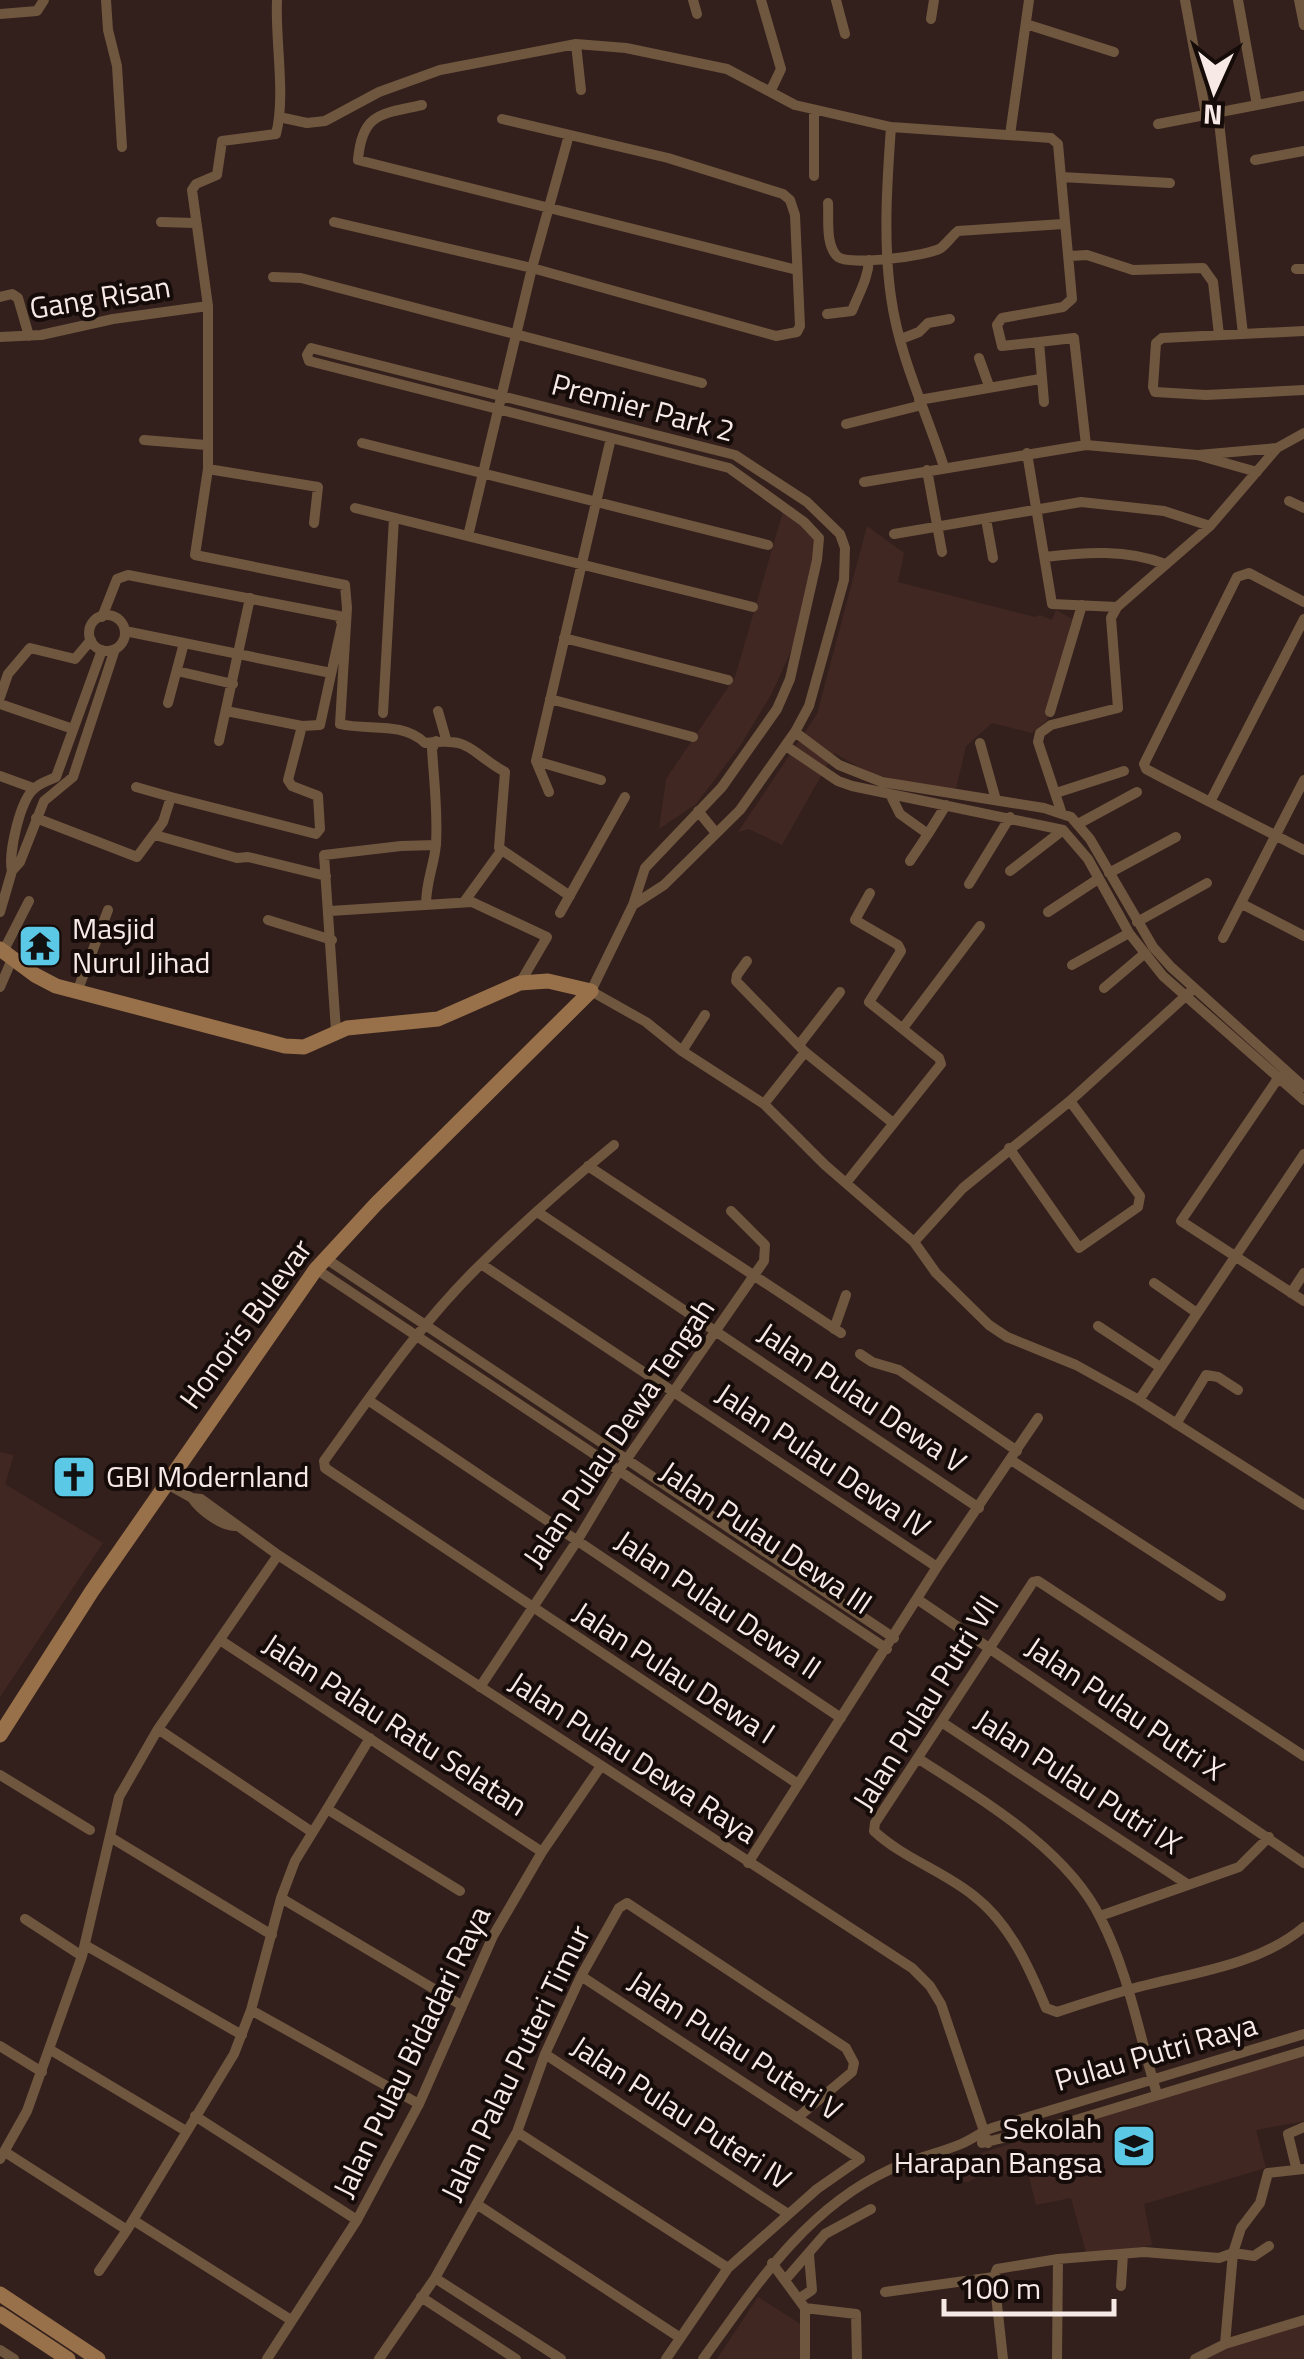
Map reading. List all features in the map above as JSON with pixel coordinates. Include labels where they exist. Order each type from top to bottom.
[{"type":"street","points":[[0,14],[38,11],[44,0]]},
{"type":"street","points":[[106,0],[117,66],[122,147]]},
{"type":"street","points":[[278,0],[275,32],[280,117],[274,136],[222,141],[218,175],[193,187],[194,223],[208,306],[208,469],[194,553],[197,558],[342,584],[348,608],[340,724],[415,734],[425,743],[463,742],[506,774],[498,845],[501,851],[570,896]]},
{"type":"street","points":[[692,0],[697,14]]},
{"type":"street","points":[[761,0],[781,69],[771,90]]},
{"type":"street","points":[[836,0],[846,34]]},
{"type":"street","points":[[931,19],[934,0]]},
{"type":"street","points":[[1010,135],[1029,0]]},
{"type":"street","points":[[1185,0],[1212,114],[1243,334]]},
{"type":"street","points":[[1238,0],[1257,105]]},
{"type":"street","points":[[1300,0],[1304,26]]},
{"type":"street","points":[[1026,24],[1114,52]]},
{"type":"street","points":[[280,117],[308,123],[325,121],[379,92],[440,70],[576,44],[626,48],[728,69],[794,104],[891,127],[1045,136],[1056,141],[1072,299],[1069,304],[998,322],[1002,346],[1074,338],[1086,444]]},
{"type":"street","points":[[576,44],[581,90]]},
{"type":"street","points":[[1158,124],[1304,96]]},
{"type":"street","points":[[422,105],[369,121],[358,160],[797,270]]},
{"type":"street","points":[[814,110],[814,176]]},
{"type":"street","points":[[334,222],[532,268],[783,336],[797,332],[800,326],[795,215],[790,200],[783,194],[668,158],[502,119]]},
{"type":"street","points":[[891,127],[887,190],[891,300],[920,402],[944,467]]},
{"type":"street","points":[[468,536],[547,208],[570,135]]},
{"type":"street","points":[[1255,160],[1304,151]]},
{"type":"street","points":[[1061,177],[1170,182]]},
{"type":"street","points":[[828,202],[830,244],[844,260],[929,253],[958,231],[1062,224]]},
{"type":"street","points":[[161,222],[194,223]]},
{"type":"street","points":[[1070,256],[1087,255],[1134,270],[1202,268],[1213,282],[1219,336]]},
{"type":"street","points":[[827,314],[852,311],[857,293],[868,278],[869,260]]},
{"type":"street","name":"Premier Park 2","points":[[273,277],[301,278],[702,383]]},
{"type":"street","points":[[0,297],[12,294],[18,298],[29,336]]},
{"type":"street","name":"Gang Risan","points":[[0,337],[29,336],[208,306]]},
{"type":"street","points":[[901,339],[920,332],[928,323],[950,319]]},
{"type":"street","points":[[1304,331],[1158,340],[1154,390],[1206,395],[1304,390]]},
{"type":"street","points":[[1039,342],[1044,402]]},
{"type":"street","name":"Premier Park 2","points":[[819,538],[804,522],[729,468],[611,438],[501,403],[311,348],[307,355],[309,362],[501,403],[735,455],[807,502],[840,534]]},
{"type":"street","points":[[979,358],[990,386]]},
{"type":"street","points":[[846,424],[920,402],[1040,378]]},
{"type":"street","points":[[1198,455],[1277,448],[1304,436]]},
{"type":"street","name":"Premier Park 2","points":[[536,761],[611,438]]},
{"type":"street","points":[[144,440],[206,444]]},
{"type":"street","points":[[362,442],[768,544]]},
{"type":"street","points":[[864,482],[1086,444],[1198,455],[1258,472]]},
{"type":"street","points":[[1062,814],[1038,742],[1040,733],[1051,725],[1118,708],[1111,618],[1117,607],[1210,526],[1277,448]]},
{"type":"street","points":[[1026,454],[1052,604],[1117,607]]},
{"type":"street","points":[[208,469],[318,487],[314,523]]},
{"type":"street","points":[[927,470],[942,552]]},
{"type":"street","points":[[1288,501],[1304,508]]},
{"type":"street","points":[[894,534],[1036,508],[1099,502],[1164,511],[1210,526]]},
{"type":"street","points":[[355,508],[753,607]]},
{"type":"street","points":[[383,713],[394,518]]},
{"type":"street","points":[[986,518],[993,558]]},
{"type":"street","points":[[591,991],[633,906],[645,868],[722,786],[785,694],[819,538],[840,534],[846,566],[840,596],[809,706],[795,732],[740,810],[664,885],[633,906]]},
{"type":"street","points":[[1044,557],[1089,552],[1150,558],[1166,564]]},
{"type":"street","points":[[1304,602],[1249,573],[1237,576],[1145,758],[1146,769],[1304,850]]},
{"type":"street","points":[[0,912],[12,872],[11,852],[24,804],[33,788],[56,776],[94,647],[91,626],[107,613],[115,583],[123,575],[338,616],[342,624],[323,721],[318,727],[226,711]]},
{"type":"street","points":[[220,741],[250,598]]},
{"type":"street","points":[[1050,712],[1082,605]]},
{"type":"street","points":[[107,613],[120,621],[125,634]]},
{"type":"street","points":[[1210,802],[1304,618]]},
{"type":"street","points":[[125,634],[331,673]]},
{"type":"street","points":[[11,852],[44,801],[73,777],[116,649],[125,634]]},
{"type":"street","points":[[564,638],[728,680]]},
{"type":"street","points":[[168,703],[184,643]]},
{"type":"street","points":[[73,728],[0,700],[8,674],[30,648],[72,659],[94,647],[116,649]]},
{"type":"street","points":[[177,671],[233,684]]},
{"type":"street","points":[[550,699],[693,737]]},
{"type":"street","points":[[426,905],[426,881],[436,845],[432,750],[441,740],[438,711]]},
{"type":"street","points":[[136,787],[316,834],[320,829],[318,796],[292,786],[288,780],[302,726]]},
{"type":"street","points":[[795,732],[838,765],[882,782],[1062,814],[1078,824],[1090,840],[1128,933],[1144,954],[1304,1087]]},
{"type":"street","points":[[980,742],[991,799],[986,812]]},
{"type":"street","points":[[786,746],[838,780],[1064,830],[1104,876]]},
{"type":"street","points":[[536,761],[602,780]]},
{"type":"street","points":[[536,761],[549,792]]},
{"type":"street","points":[[1056,793],[1124,771]]},
{"type":"street","points":[[0,776],[33,788]]},
{"type":"street","points":[[1223,938],[1304,780]]},
{"type":"street","points":[[1078,824],[1137,792]]},
{"type":"street","points":[[890,794],[900,814],[928,834]]},
{"type":"street","points":[[36,818],[137,856],[155,835],[172,797]]},
{"type":"street","points":[[560,913],[626,798]]},
{"type":"street","points":[[910,860],[946,805]]},
{"type":"street","points":[[698,811],[716,832]]},
{"type":"street","points":[[969,884],[1010,818]]},
{"type":"street","points":[[1010,871],[1064,830]]},
{"type":"street","points":[[155,835],[237,858],[248,857],[326,876]]},
{"type":"street","points":[[1048,912],[1176,837]]},
{"type":"street","points":[[336,1031],[330,911],[323,858],[326,853],[436,845]]},
{"type":"street","points":[[464,902],[501,851]]},
{"type":"street","points":[[1137,922],[1207,882]]},
{"type":"street","points":[[846,1183],[941,1064],[939,1058],[868,1000],[901,951],[898,945],[856,920],[870,892]]},
{"type":"street","points":[[1116,898],[1190,992],[1304,1100]]},
{"type":"street","points":[[0,987],[6,952],[30,901]]},
{"type":"street","points":[[330,911],[476,902],[547,937],[520,982]]},
{"type":"street","points":[[1242,904],[1304,936]]},
{"type":"street","points":[[76,992],[108,910]]},
{"type":"street","points":[[268,920],[332,940]]},
{"type":"street","points":[[903,1028],[980,926]]},
{"type":"street","points":[[1072,965],[1128,933]]},
{"type":"street","points":[[6,952],[35,975],[76,992],[285,1046],[324,1041],[336,1031],[438,1019],[520,982],[548,980],[591,991],[646,1022],[682,1051],[764,1104],[914,1242],[936,1273],[989,1326],[1076,1365],[1139,1400],[1304,1505]]},
{"type":"street","points":[[1104,988],[1144,954]]},
{"type":"street","points":[[746,961],[736,981],[802,1048],[893,1123]]},
{"type":"street","name":"Honoris Bulevar","points":[[1,1732],[92,1591],[320,1263],[591,991]]},
{"type":"street","points":[[764,1104],[840,992]]},
{"type":"street","points":[[914,1242],[962,1188],[1070,1101],[1190,992]]},
{"type":"street","points":[[682,1051],[705,1015]]},
{"type":"street","points":[[1279,1076],[1182,1223],[1304,1301]]},
{"type":"street","points":[[1009,1148],[1079,1248],[1138,1208],[1140,1196],[1070,1101]]},
{"type":"street","points":[[368,1400],[417,1336],[481,1264],[614,1145]]},
{"type":"street","points":[[1139,1400],[1304,1154]]},
{"type":"street","points":[[588,1166],[838,1331],[846,1295]]},
{"type":"street","name":"Jalan Pulau Dewa V","points":[[539,1212],[980,1508]]},
{"type":"street","points":[[731,1212],[765,1245],[764,1261],[755,1275]]},
{"type":"street","name":"Jalan Pulau Dewa III","points":[[320,1263],[427,1324],[894,1638]]},
{"type":"street","name":"Jalan Pulau Dewa III","points":[[320,1263],[417,1336],[887,1649]]},
{"type":"street","name":"Jalan Pulau Dewa IV","points":[[481,1264],[938,1567]]},
{"type":"street","points":[[1291,1293],[1304,1274]]},
{"type":"street","name":"Jalan Pulau Dewa Tengah","points":[[480,1687],[672,1391],[755,1275]]},
{"type":"street","points":[[1154,1283],[1197,1313]]},
{"type":"street","points":[[1098,1326],[1160,1366]]},
{"type":"street","points":[[860,1354],[899,1370],[1014,1455],[1221,1596]]},
{"type":"street","points":[[1176,1424],[1206,1375],[1218,1376],[1238,1390]]},
{"type":"street","name":"Jalan Pulau Dewa I","points":[[368,1400],[324,1461],[324,1468],[798,1784]]},
{"type":"street","name":"Jalan Pulau Dewa II","points":[[368,1400],[842,1718]]},
{"type":"street","points":[[748,1863],[916,1599],[1038,1418]]},
{"type":"street","name":"Jalan Pulau Dewa Raya","points":[[167,1484],[192,1498],[200,1498],[278,1555],[912,1968],[930,1986],[940,2004],[988,2144]]},
{"type":"street","points":[[278,1555],[158,1729],[119,1797],[83,1950],[28,2112],[2,2156],[130,2225],[291,2320]]},
{"type":"street","name":"Jalan Pulau Putri VII","points":[[1304,1756],[1038,1582],[1028,1585],[874,1831],[974,1896],[1026,1959],[1046,2008],[1056,2012],[1230,1965],[1276,1946],[1304,1927]]},
{"type":"street","name":"Jalan Pulau Putri X","points":[[916,1599],[1304,1863]]},
{"type":"street","name":"Jalan Palau Ratu Selatan","points":[[220,1640],[542,1852]]},
{"type":"street","name":"Jalan Pulau Putri IX","points":[[942,1723],[1187,1884]]},
{"type":"street","points":[[158,1729],[312,1832]]},
{"type":"street","points":[[99,2271],[242,2035],[296,1861],[370,1738]]},
{"type":"street","points":[[919,1760],[1000,1812],[1038,1844],[1074,1880],[1100,1916],[1129,1990],[1157,2094]]},
{"type":"street","name":"Jalan Pulau Bidadari Raya","points":[[267,2359],[356,2220],[419,2104],[494,1936],[542,1852],[601,1766]]},
{"type":"street","points":[[0,1775],[90,1830]]},
{"type":"street","points":[[327,1809],[460,1890]]},
{"type":"street","points":[[110,1836],[272,1935]]},
{"type":"street","name":"Jalan Pulau Putri IX","points":[[1100,1916],[1239,1867],[1268,1837]]},
{"type":"street","points":[[282,1898],[461,2006]]},
{"type":"street","name":"Jalan Palau Puteri Timur","points":[[379,2359],[435,2278],[518,2132],[546,2054],[581,1976],[619,1908],[627,1903],[846,2048],[854,2063],[852,2072],[797,2118]]},
{"type":"street","points":[[25,1918],[242,2035]]},
{"type":"street","name":"Jalan Pulau Puteri V","points":[[581,1976],[860,2159],[788,2214]]},
{"type":"street","points":[[251,2010],[419,2104]]},
{"type":"street","name":"Pulau Putri Raya","points":[[703,2359],[772,2263],[829,2208],[888,2170],[966,2142],[983,2131],[1304,2034]]},
{"type":"street","points":[[0,2046],[42,2072]]},
{"type":"street","points":[[49,2049],[186,2131]]},
{"type":"street","name":"Pulau Putri Raya","points":[[966,2142],[988,2144],[1304,2051]]},
{"type":"street","name":"Jalan Pulau Puteri IV","points":[[546,2054],[788,2214]]},
{"type":"street","points":[[195,2116],[356,2220]]},
{"type":"street","points":[[1225,2344],[1232,2253],[1241,2228],[1260,2204],[1268,2172],[1300,2168],[1288,2134],[1304,2127]]},
{"type":"street","points":[[518,2132],[728,2268]]},
{"type":"street","points":[[478,2205],[679,2336]]},
{"type":"street","points":[[786,2279],[825,2234],[871,2209]]},
{"type":"street","points":[[666,2359],[728,2268],[788,2214]]},
{"type":"street","points":[[1002,2359],[994,2277],[997,2269],[1058,2259],[1158,2252],[1219,2258],[1232,2253],[1254,2256],[1269,2246]]},
{"type":"street","points":[[1122,2254],[1122,2286]]},
{"type":"street","points":[[802,2303],[812,2290],[809,2255]]},
{"type":"street","points":[[1057,2359],[1058,2259]]},
{"type":"street","points":[[772,2263],[802,2303],[804,2359]]},
{"type":"street","points":[[886,2292],[994,2277]]},
{"type":"street","points":[[435,2278],[561,2359]]},
{"type":"street","points":[[0,2294],[98,2359]]},
{"type":"street","points":[[421,2297],[516,2359]]},
{"type":"street","points":[[802,2303],[856,2314],[857,2359]]},
{"type":"street","points":[[0,2314],[59,2356]]},
{"type":"street","points":[[1195,2359],[1225,2344],[1304,2320]]},
{"type":"street","points":[[0,2350],[14,2359]]},
{"type":"shaded area","points":[[784,508],[809,523],[820,548],[798,636],[771,695],[740,746],[696,804],[659,829],[666,779],[735,677]]},
{"type":"shaded area","points":[[867,526],[904,553],[898,582],[1035,617],[1052,620],[1056,610],[1072,619],[1047,720],[1032,733],[992,723],[966,746],[956,789],[869,773],[834,753],[782,845],[749,829],[738,832],[817,714]]},
{"type":"shaded area","points":[[0,1452],[14,1455],[5,1484],[103,1543],[0,1697]]},
{"type":"shaded area","name":"Sekolah Harapan Bangsa","points":[[1304,2053],[1304,2121],[1256,2130],[1266,2168],[1144,2204],[1152,2245],[1087,2256],[1071,2198],[1036,2205],[1028,2173],[981,2175],[969,2182],[958,2182],[948,2175],[955,2161]]},
{"type":"shaded area","points":[[758,2297],[802,2325],[802,2359],[717,2359]]},
{"type":"shaded area","points":[[1304,2324],[1304,2359],[1205,2359],[1254,2335]]},
{"type":"place","name":"Masjid Nurul Jihad","points":[[40,946]]},
{"type":"place","name":"GBI Modernland","points":[[74,1477]]},
{"type":"place","name":"Sekolah Harapan Bangsa","points":[[1134,2146]]}]
